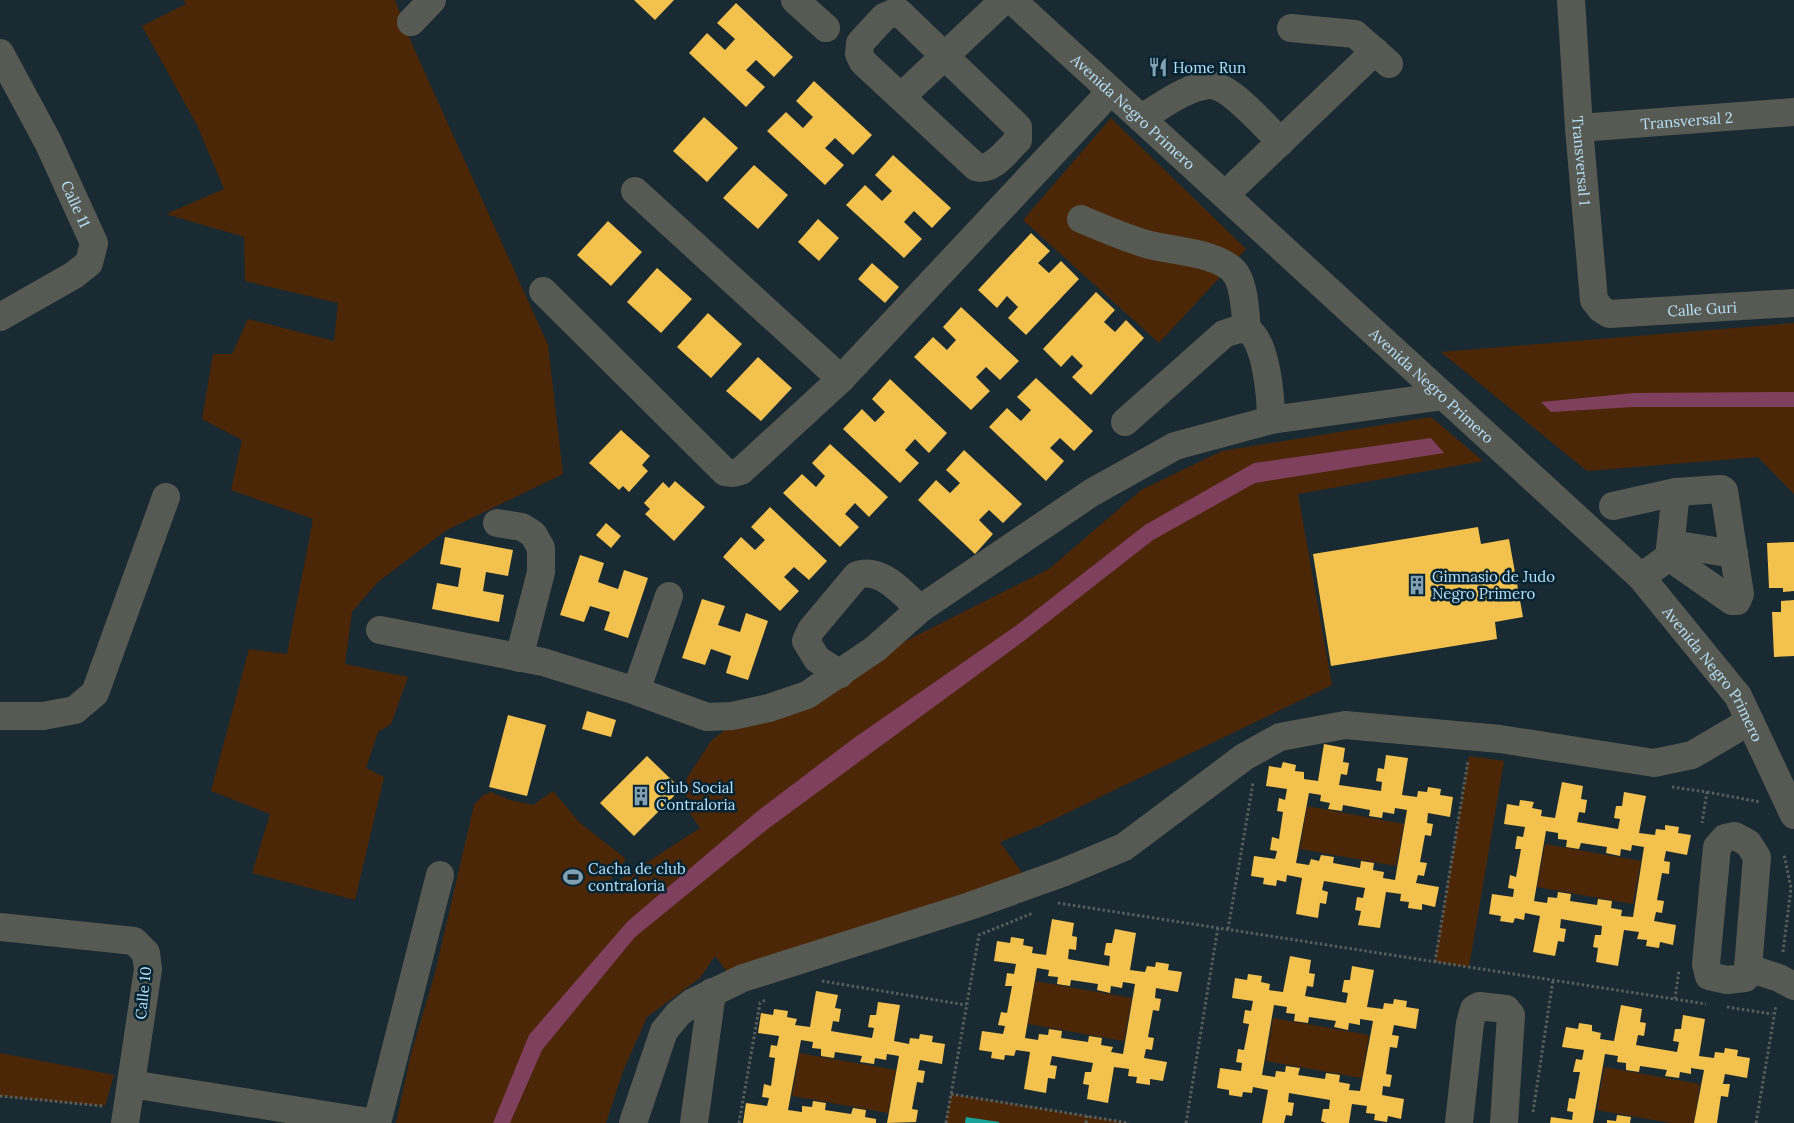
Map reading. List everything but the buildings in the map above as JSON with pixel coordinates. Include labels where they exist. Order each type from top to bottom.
[{"type":"street","points":[[411,22],[432,0]]},
{"type":"street","points":[[795,0],[826,28]]},
{"type":"street","points":[[901,97],[1004,0]]},
{"type":"street","name":"Avenida Negro Primero","points":[[1012,0],[1641,577],[1738,696],[1794,815]]},
{"type":"street","name":"Transversal 1","points":[[1571,0],[1579,128],[1594,300],[1601,309],[1609,314]]},
{"type":"street","points":[[900,13],[944,57],[1018,127],[1018,140],[990,167],[983,169],[976,167],[863,62],[859,54],[860,43],[884,17],[900,13]]},
{"type":"street","points":[[1225,195],[1281,142],[1382,57],[1355,34],[1290,28]]},
{"type":"street","name":"Calle 11","points":[[0,53],[48,142],[94,243],[89,263],[74,274],[0,317]]},
{"type":"street","points":[[1141,118],[1187,92],[1206,85],[1214,85],[1230,93],[1281,142]]},
{"type":"street","points":[[543,291],[725,472],[741,471],[841,379],[1111,91]]},
{"type":"street","name":"Transversal 2","points":[[1579,128],[1794,112]]},
{"type":"street","points":[[635,191],[841,379]]},
{"type":"street","points":[[1081,219],[1145,244],[1204,256],[1226,265],[1235,272],[1240,282],[1247,330]]},
{"type":"street","name":"Calle Guri","points":[[1609,314],[1794,303]]},
{"type":"street","points":[[1125,422],[1224,334],[1238,330],[1247,330],[1254,336],[1259,346],[1271,390],[1271,420]]},
{"type":"street","points":[[380,630],[543,662],[636,691],[707,717],[732,716],[769,708],[807,695],[840,674],[876,649],[920,608],[1091,494],[1175,446],[1271,420],[1444,396]]},
{"type":"street","points":[[1613,506],[1676,492],[1721,489],[1724,491],[1740,594],[1737,601],[1732,601],[1670,551]]},
{"type":"street","points":[[1641,577],[1670,551],[1676,492]]},
{"type":"street","points":[[0,716],[43,716],[75,710],[95,693],[166,497]]},
{"type":"street","points":[[497,523],[522,527],[533,534],[541,548],[541,572],[519,658]]},
{"type":"street","points":[[1670,551],[1734,554]]},
{"type":"street","points":[[840,674],[817,659],[806,641],[811,630],[856,575],[865,572],[886,579],[920,608]]},
{"type":"street","points":[[636,691],[669,596]]},
{"type":"street","points":[[633,1123],[664,1031],[678,1014],[693,1002],[743,978],[970,906],[1124,847],[1244,757],[1280,737],[1345,725],[1500,739],[1654,763],[1692,755],[1750,721]]},
{"type":"street","points":[[131,1084],[288,1116],[376,1123],[440,875]]},
{"type":"street","name":"Calle 10","points":[[0,926],[134,941],[146,953],[148,969],[125,1123]]},
{"type":"street","points":[[1748,968],[1779,978],[1794,986]]},
{"type":"street","points":[[694,1123],[712,992]]},
{"type":"street","points":[[1459,1123],[1470,1023],[1474,1009],[1479,1006],[1506,1009],[1511,1015],[1504,1123]]},
{"type":"path","points":[[1435,962],[1469,756]]},
{"type":"path","points":[[1228,929],[1255,773]]},
{"type":"path","points":[[1669,787],[1766,802]]},
{"type":"path","points":[[1701,832],[1707,792]]},
{"type":"path","points":[[1050,906],[1059,903],[1714,1005]]},
{"type":"path","points":[[946,1123],[979,935],[1041,910]]},
{"type":"path","points":[[1186,1123],[1218,927]]},
{"type":"path","points":[[1675,999],[1681,960]]},
{"type":"path","points":[[815,980],[967,1005]]},
{"type":"path","points":[[1532,1114],[1553,980]]},
{"type":"path","points":[[739,1123],[760,1003],[775,995]]},
{"type":"path","points":[[1723,1007],[1772,1014]]},
{"type":"path","points":[[951,1094],[1129,1123]]},
{"type":"path","points":[[1086,1123],[1087,1116]]},
{"type":"shaded area","points":[[184,0],[395,0],[411,42],[548,345],[563,474],[445,531],[378,582],[352,612],[345,664],[408,677],[391,724],[378,732],[366,768],[384,777],[355,900],[252,873],[270,814],[211,791],[249,649],[287,654],[313,519],[231,490],[242,440],[202,419],[213,354],[232,354],[248,319],[334,341],[338,303],[245,281],[244,237],[166,214],[224,189],[197,125],[142,26],[186,4]]},
{"type":"shaded area","points":[[1111,118],[1246,249],[1159,343],[1023,220]]},
{"type":"shaded area","points":[[1794,323],[1794,494],[1758,457],[1587,471],[1441,352]]},
{"type":"shaded area","points":[[1794,392],[1794,407],[1633,407],[1551,412],[1541,402],[1634,393]]},
{"type":"shaded area","points":[[1431,417],[1483,461],[1298,494],[1332,685],[1042,825],[1000,842],[1023,874],[728,973],[715,956],[700,978],[647,1017],[623,1071],[606,1123],[396,1123],[411,1054],[435,973],[474,805],[482,796],[491,792],[510,800],[533,805],[553,791],[579,822],[626,859],[600,893],[700,828],[685,806],[687,778],[711,741],[748,712],[882,653],[1049,569],[1141,490],[1222,451]]},
{"type":"shaded area","points":[[1431,438],[1444,453],[1255,483],[1153,540],[1025,640],[769,828],[635,937],[542,1050],[510,1123],[493,1123],[529,1035],[628,921],[759,810],[854,738],[1017,625],[1145,525],[1254,463]]},
{"type":"shaded area","points":[[1469,756],[1504,761],[1469,967],[1435,962]]},
{"type":"shaded area","points":[[1307,806],[1404,824],[1396,866],[1300,849]]},
{"type":"shaded area","points":[[1545,844],[1641,861],[1633,904],[1537,887]]},
{"type":"shaded area","points":[[1035,981],[1132,998],[1124,1041],[1028,1024]]},
{"type":"shaded area","points":[[1273,1018],[1369,1035],[1362,1078],[1266,1061]]},
{"type":"shaded area","points":[[0,1053],[114,1075],[105,1106],[0,1096]]},
{"type":"shaded area","points":[[799,1053],[896,1070],[888,1113],[792,1096]]},
{"type":"shaded area","points":[[1604,1067],[1700,1084],[1694,1123],[1671,1123],[1597,1110]]},
{"type":"shaded area","points":[[951,1094],[1129,1123],[946,1123]]},
{"type":"place","name":"Home Run","points":[[1158,67]]},
{"type":"place","name":"Gimnasio de Judo Negro Primero","points":[[1417,585]]},
{"type":"place","name":"Club Social Contraloria","points":[[641,796]]},
{"type":"place","name":"Cacha de club contraloria","points":[[573,877]]}]
